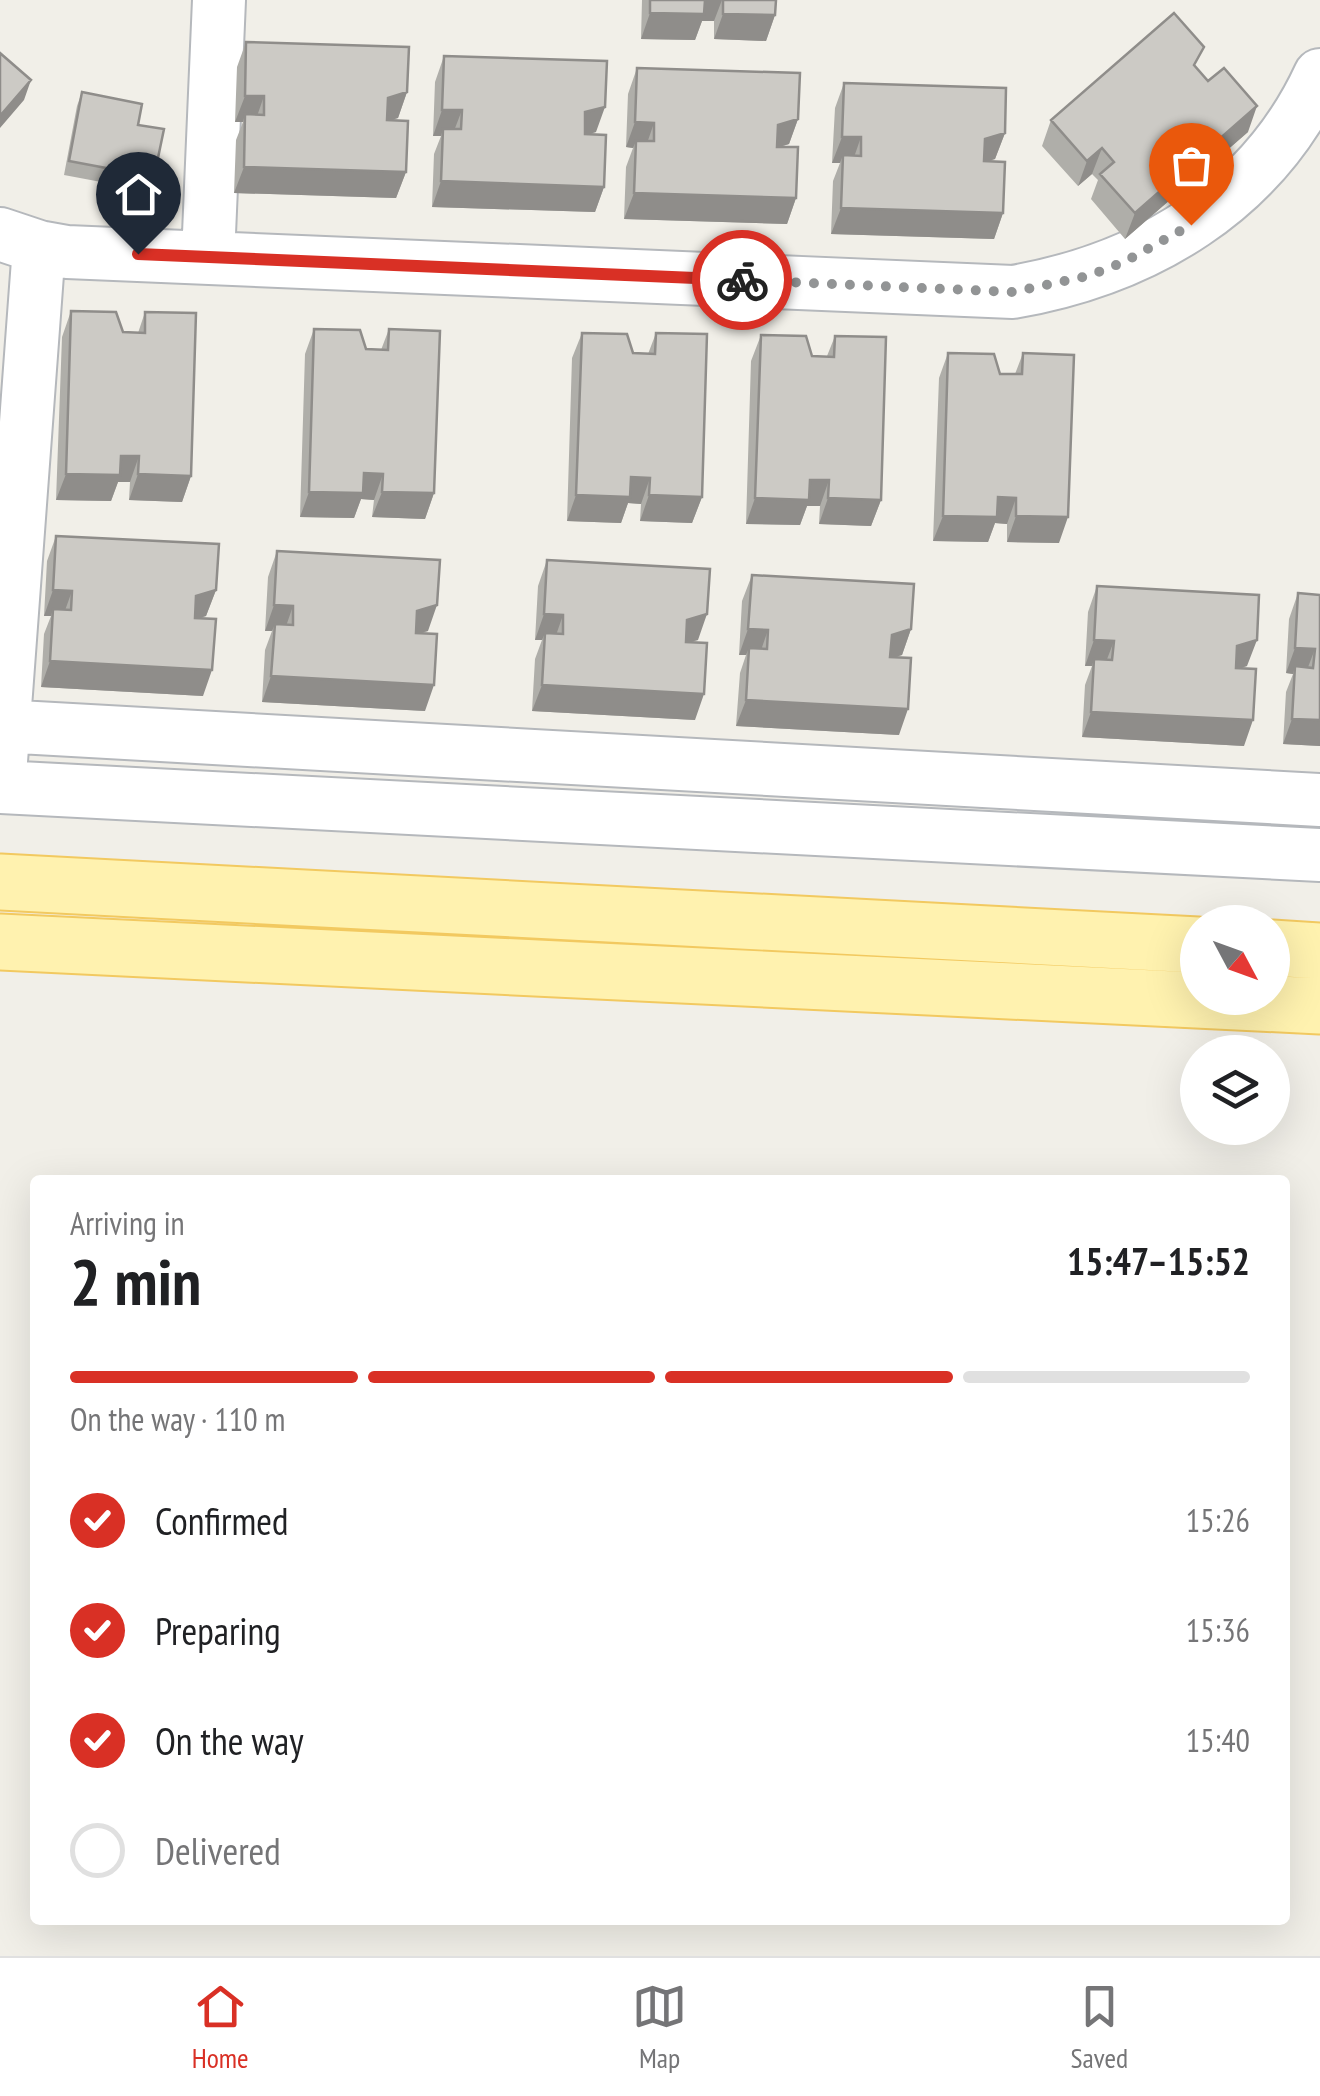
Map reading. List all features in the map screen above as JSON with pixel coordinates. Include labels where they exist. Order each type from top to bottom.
[{"type":"main road","points":[[0,882],[1180,943]]},
{"type":"main road","points":[[0,942],[1320,1006]]},
{"type":"main road","points":[[1290,949],[1320,951]]},
{"type":"street","points":[[208,257],[219,0]]},
{"type":"street","points":[[0,778],[20,240],[68,252],[1013,292],[1088,276],[1124,262],[1191,225],[1262,163],[1291,126],[1320,75]]},
{"type":"street","points":[[2,726],[1320,800]]},
{"type":"street","points":[[0,787],[1320,855]]},
{"type":"building","points":[[650,0],[705,0],[704,14],[650,13]]},
{"type":"building","points":[[723,0],[776,0],[775,15],[723,14]]},
{"type":"building","points":[[1174,13],[1204,47],[1194,65],[1208,81],[1224,68],[1257,106],[1135,213],[1100,174],[1114,162],[1102,148],[1087,161],[1051,120]]},
{"type":"building","points":[[246,42],[409,47],[407,92],[388,98],[387,120],[408,121],[406,172],[244,167],[245,114],[264,115],[264,96],[245,96]]},
{"type":"building","points":[[0,53],[31,80],[0,116]]},
{"type":"building","points":[[444,56],[607,61],[605,107],[585,112],[585,134],[606,135],[604,187],[441,181],[443,129],[461,129],[462,110],[442,110]]},
{"type":"building","points":[[637,68],[800,73],[798,119],[778,125],[777,147],[798,147],[796,198],[634,193],[636,141],[654,141],[654,123],[635,122]]},
{"type":"building","points":[[844,83],[1006,88],[1005,133],[985,139],[984,161],[1005,162],[1003,213],[841,208],[843,155],[861,156],[861,137],[842,137]]},
{"type":"building","points":[[82,92],[142,104],[138,125],[164,129],[154,177],[69,161]]},
{"type":"building","points":[[71,311],[116,312],[123,332],[145,333],[145,312],[196,313],[191,476],[138,474],[139,456],[121,456],[120,475],[66,474]]},
{"type":"building","points":[[314,329],[360,330],[366,349],[388,350],[389,329],[440,331],[434,493],[382,492],[383,474],[364,473],[363,493],[309,492]]},
{"type":"building","points":[[582,333],[627,334],[633,353],[655,354],[656,333],[707,334],[702,497],[649,495],[650,478],[631,477],[630,497],[576,495]]},
{"type":"building","points":[[761,335],[806,336],[812,356],[834,357],[835,336],[886,337],[881,500],[828,498],[829,480],[810,480],[809,500],[755,498]]},
{"type":"building","points":[[948,353],[994,354],[1000,374],[1022,374],[1023,353],[1074,355],[1068,517],[1016,516],[1016,498],[998,497],[997,517],[943,516]]},
{"type":"building","points":[[56,536],[219,544],[216,590],[196,596],[195,618],[216,619],[212,670],[50,661],[53,609],[71,610],[72,591],[53,590]]},
{"type":"building","points":[[277,551],[440,560],[437,605],[417,611],[416,633],[437,634],[434,685],[271,676],[275,624],[293,625],[293,606],[274,605]]},
{"type":"building","points":[[547,560],[710,569],[707,614],[687,620],[686,642],[707,643],[704,694],[542,685],[545,633],[563,634],[563,615],[544,614]]},
{"type":"building","points":[[752,575],[914,584],[911,629],[892,635],[890,657],[911,658],[908,709],[746,700],[749,648],[767,649],[768,630],[748,629]]},
{"type":"building","points":[[1097,586],[1259,595],[1257,640],[1237,646],[1236,668],[1256,669],[1253,720],[1091,712],[1094,659],[1112,660],[1114,641],[1094,640]]},
{"type":"building","points":[[1298,593],[1320,595],[1320,720],[1292,719],[1295,666],[1313,668],[1315,649],[1295,648]]},
{"type":"way so far","points":[[742,280],[1013,292],[1088,276],[1124,262],[1191,225]]},
{"type":"route","points":[[138,254],[742,280]]}]
